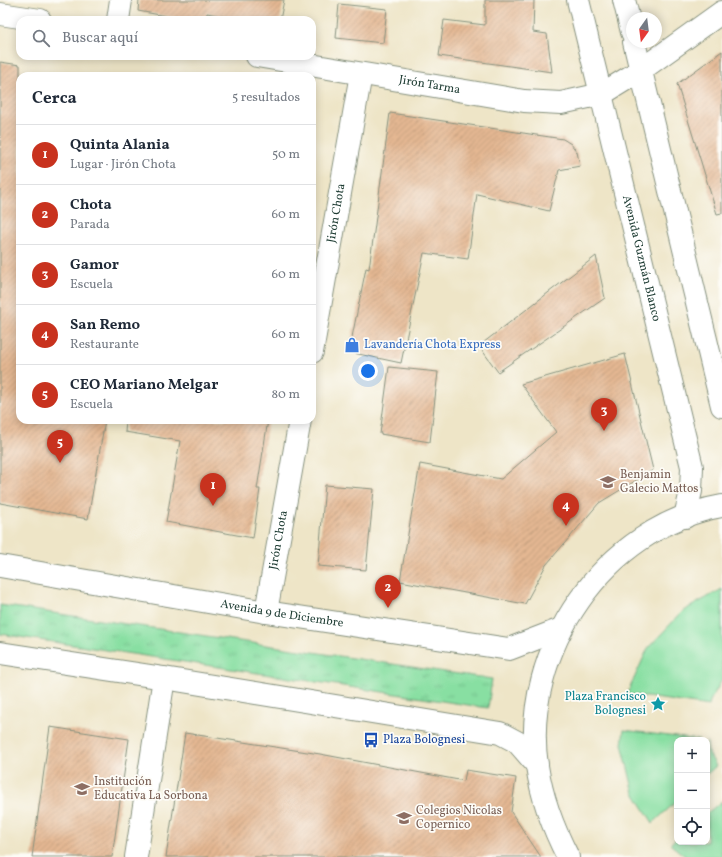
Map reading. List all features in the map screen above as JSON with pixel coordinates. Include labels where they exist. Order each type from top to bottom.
[{"type":"main road","points":[[119,16],[121,0]]},
{"type":"main road","name":"Avenida Guzmán Blanco","points":[[578,0],[692,467],[691,491],[685,517]]},
{"type":"main road","points":[[624,0],[627,12]]},
{"type":"main road","name":"Jirón Tarma","points":[[280,60],[524,101],[561,103],[602,94],[641,70],[722,12]]},
{"type":"main road","points":[[0,14],[16,16]]},
{"type":"main road","points":[[636,48],[722,406]]},
{"type":"main road","name":"Jirón Chota","points":[[316,329],[361,74]]},
{"type":"main road","name":"Jirón Chota","points":[[266,612],[299,424]]},
{"type":"main road","points":[[568,857],[554,830],[543,798],[536,765],[535,730],[538,695],[547,661],[561,628],[579,600],[601,574],[626,551],[654,532],[685,517],[722,506]]},
{"type":"main road","name":"Avenida 9 de Diciembre","points":[[0,566],[266,612],[510,649],[561,628]]},
{"type":"main road","points":[[0,654],[164,678],[500,733],[518,742],[536,765]]},
{"type":"main road","points":[[136,857],[164,678]]},
{"type":"green space","points":[[722,589],[722,680],[710,701],[709,706],[627,694],[648,648],[683,611]]},
{"type":"green space","points":[[0,605],[492,679],[488,708],[0,634]]},
{"type":"green space","points":[[624,730],[676,737],[674,737],[674,804],[653,823],[634,793],[622,744]]},
{"type":"green space","points":[[710,756],[716,766],[710,771]]},
{"type":"green space","points":[[722,801],[722,857],[686,857],[670,844],[674,841],[674,845],[710,845],[710,811]]},
{"type":"building","points":[[139,0],[284,0],[281,16],[222,16],[207,13],[207,16],[166,16],[138,11]]},
{"type":"building","points":[[485,0],[534,0],[533,32],[547,34],[552,72],[439,56],[444,20],[485,25]]},
{"type":"building","points":[[339,4],[387,9],[383,43],[336,38]]},
{"type":"building","points":[[722,51],[722,213],[717,214],[677,84]]},
{"type":"building","points":[[0,62],[20,65],[20,72],[16,72],[16,424],[104,424],[88,519],[0,503]]},
{"type":"building","points":[[390,113],[563,139],[571,144],[577,152],[580,166],[559,170],[549,211],[477,194],[468,259],[424,253],[401,363],[349,352],[366,268],[369,269]]},
{"type":"building","points":[[596,256],[605,298],[498,372],[479,346]]},
{"type":"building","points":[[625,354],[653,470],[599,503],[546,565],[525,604],[400,581],[420,464],[501,479],[556,432],[521,384]]},
{"type":"building","points":[[389,367],[438,372],[430,442],[380,434]]},
{"type":"building","points":[[126,424],[267,424],[257,489],[260,489],[253,538],[166,522],[180,441],[125,432]]},
{"type":"building","points":[[325,485],[374,489],[366,570],[318,566]]},
{"type":"building","name":"Institución Educativa La Sorbona","points":[[50,727],[129,739],[112,857],[32,857]]},
{"type":"building","points":[[185,733],[320,754],[464,781],[466,770],[516,778],[511,812],[541,857],[166,857]]},
{"type":"place","name":"Lavandería Chota Express","points":[[352,345]]},
{"type":"place","name":"Gamor","points":[[604,431]]},
{"type":"place","name":"CEO Mariano Melgar","points":[[60,463]]},
{"type":"place","name":"Benjamin Galecio Mattos","points":[[608,482]]},
{"type":"place","name":"Quinta Alania","points":[[213,506]]},
{"type":"place","name":"San Remo","points":[[566,526]]},
{"type":"place","name":"Chota","points":[[388,608]]},
{"type":"place","name":"Plaza Francisco Bolognesi","points":[[658,704]]},
{"type":"place","name":"Plaza Bolognesi","points":[[371,740]]},
{"type":"place","name":"Institución Educativa La Sorbona","points":[[82,789]]},
{"type":"place","name":"Colegios Nicolas Copernico","points":[[404,818]]}]
